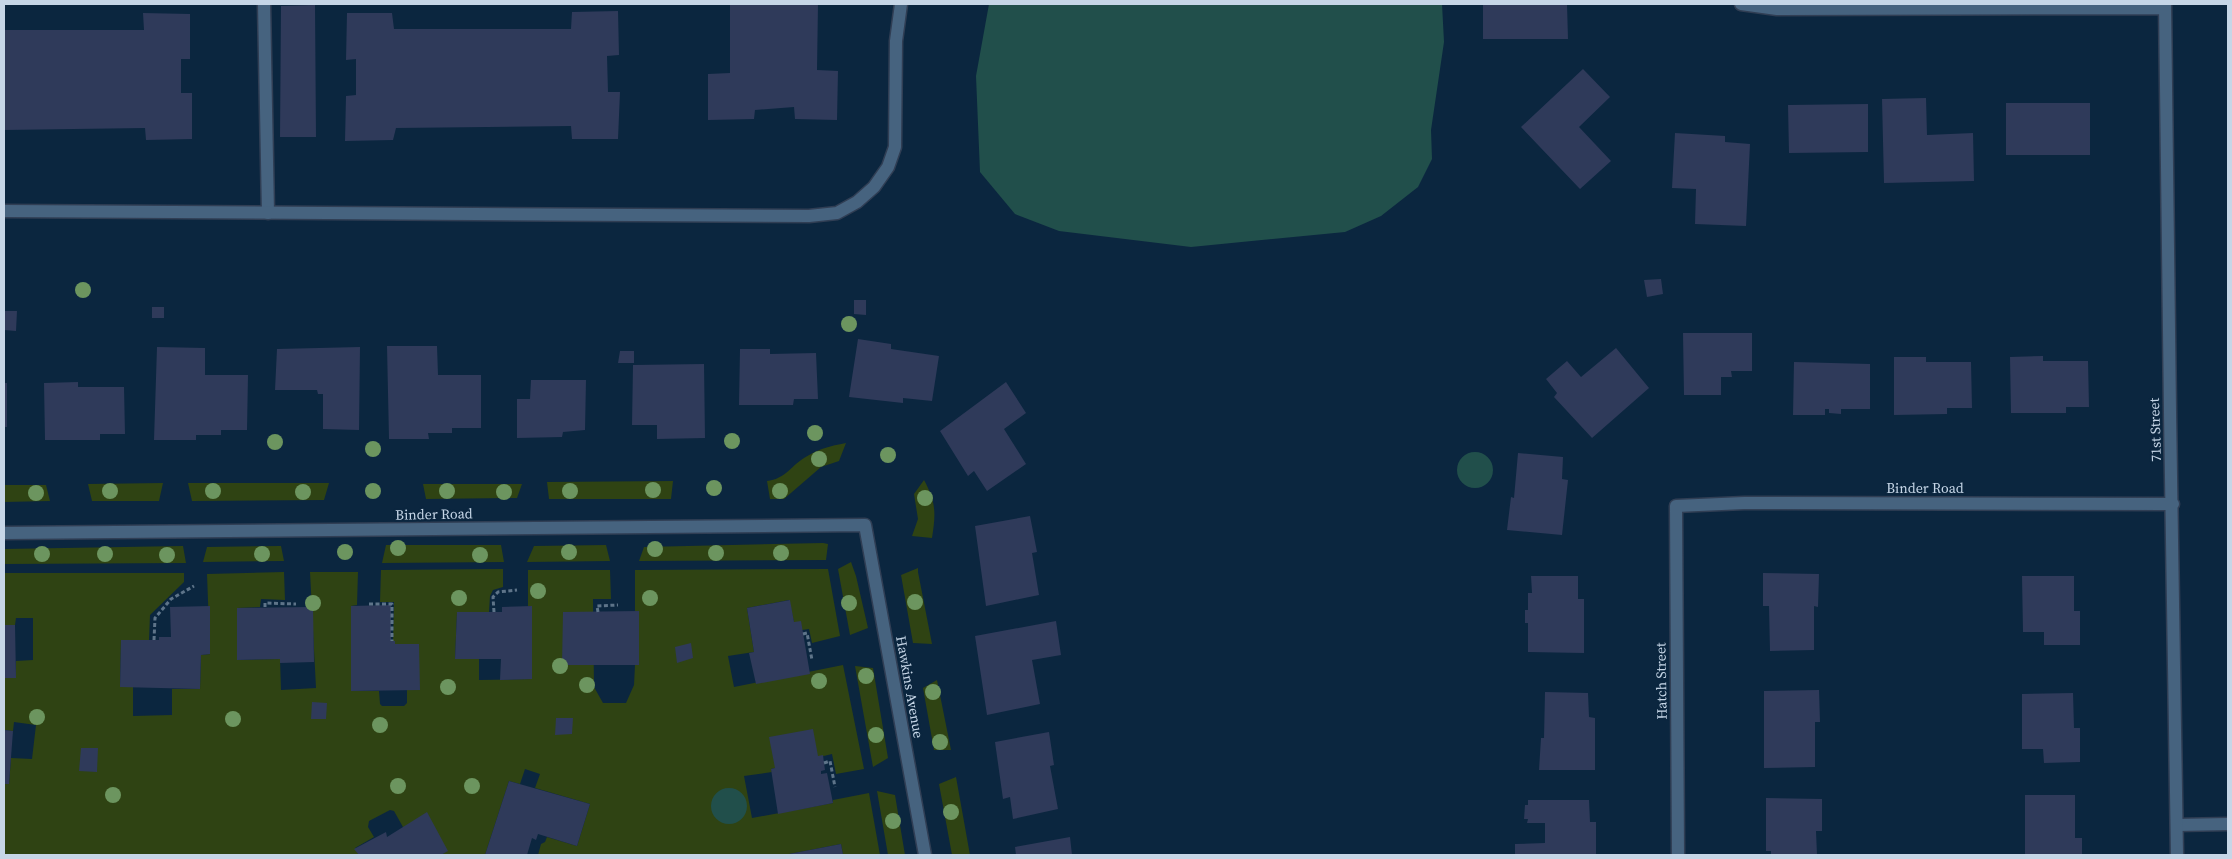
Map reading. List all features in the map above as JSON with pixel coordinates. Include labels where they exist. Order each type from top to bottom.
[{"type":"street","points":[[264,4],[268,213]]},
{"type":"street","points":[[4,211],[809,216],[837,214],[857,202],[874,187],[888,167],[895,147],[896,41],[901,4]]},
{"type":"street","points":[[1741,4],[1777,9],[2165,6]]},
{"type":"street","name":"71st Street","points":[[2165,6],[2169,407],[2173,504],[2177,855]]},
{"type":"street","name":"Binder Road","points":[[1676,506],[1753,503],[2173,504]]},
{"type":"street","name":"Hatch Street","points":[[1676,506],[1678,855]]},
{"type":"street","name":"Binder Road","points":[[4,533],[865,525]]},
{"type":"street","name":"Hawkins Avenue","points":[[865,525],[925,855]]},
{"type":"street","points":[[2176,825],[2228,824]]},
{"type":"path","points":[[154,640],[155,618],[171,599],[194,586]]},
{"type":"path","points":[[494,612],[493,597],[498,592],[517,590]]},
{"type":"path","points":[[265,607],[265,603],[296,604]]},
{"type":"path","points":[[369,604],[392,604],[392,641]]},
{"type":"path","points":[[598,612],[597,606],[618,606]]},
{"type":"path","points":[[803,634],[807,633],[812,660]]},
{"type":"path","points":[[824,762],[830,761],[835,788]]},
{"type":"green space","points":[[846,443],[839,461],[821,467],[784,499],[770,499],[767,481],[783,475],[799,461],[814,452]]},
{"type":"green space","points":[[924,480],[931,495],[934,508],[932,538],[912,536],[918,519],[914,494]]},
{"type":"green space","points":[[673,481],[671,499],[549,499],[547,482]]},
{"type":"green space","points":[[163,483],[159,501],[92,501],[88,484]]},
{"type":"green space","points":[[188,483],[329,483],[324,500],[192,501]]},
{"type":"green space","points":[[423,484],[522,484],[517,498],[426,499]]},
{"type":"green space","points":[[4,485],[46,485],[50,501],[4,502]]},
{"type":"green space","points":[[828,544],[826,560],[639,561],[644,547]]},
{"type":"green space","points":[[386,545],[501,545],[504,562],[382,563]]},
{"type":"green space","points":[[606,545],[610,561],[527,562],[534,546]]},
{"type":"green space","points":[[183,546],[186,563],[4,564],[4,549]]},
{"type":"green space","points":[[281,546],[284,561],[203,562],[207,547]]},
{"type":"green space","points":[[851,562],[868,628],[850,635],[838,569]]},
{"type":"green space","points":[[918,568],[932,644],[913,643],[901,575]]},
{"type":"green space","points":[[503,569],[503,587],[493,590],[490,596],[489,612],[457,613],[455,659],[479,659],[479,680],[532,679],[532,606],[528,606],[528,570],[610,570],[611,599],[593,599],[594,687],[603,703],[626,703],[634,685],[635,665],[639,664],[639,612],[635,611],[635,570],[828,569],[840,636],[812,643],[809,629],[802,630],[794,622],[789,600],[747,608],[754,652],[728,656],[734,687],[843,665],[864,769],[836,774],[832,754],[771,769],[772,772],[744,776],[752,818],[833,803],[833,800],[869,793],[880,855],[843,855],[841,844],[784,855],[538,855],[541,844],[545,842],[547,837],[577,846],[590,804],[535,788],[540,774],[525,769],[520,784],[509,781],[485,855],[441,855],[447,851],[403,827],[394,811],[390,810],[369,821],[368,827],[374,837],[355,848],[359,855],[4,855],[4,784],[9,784],[11,758],[32,759],[36,725],[14,722],[13,731],[4,730],[4,678],[16,678],[16,661],[33,660],[33,618],[16,618],[15,625],[4,625],[4,573],[184,573],[184,582],[150,615],[149,640],[121,640],[120,687],[133,687],[133,716],[172,715],[172,689],[200,689],[201,655],[210,654],[207,574],[284,572],[285,600],[261,599],[260,607],[237,608],[237,660],[280,659],[281,690],[316,688],[310,572],[358,572],[357,605],[351,606],[351,691],[379,691],[380,704],[382,706],[404,706],[407,703],[407,690],[419,690],[419,644],[395,644],[393,641],[394,602],[380,602],[381,570]]},
{"type":"green space","points":[[855,666],[873,668],[888,758],[873,767]]},
{"type":"green space","points":[[937,680],[951,750],[934,750],[923,688]]},
{"type":"green space","points":[[956,777],[970,855],[952,855],[939,784]]},
{"type":"green space","points":[[877,791],[895,795],[905,855],[888,855]]},
{"type":"shaded area","points":[[989,4],[1442,4],[1444,42],[1431,130],[1432,159],[1418,187],[1381,216],[1345,232],[1191,247],[1059,231],[1015,214],[980,172],[976,76]]},
{"type":"shaded area","points":[[1475,452],[1487,458],[1493,470],[1487,482],[1475,488],[1463,482],[1457,470],[1463,458]]},
{"type":"shaded area","points":[[729,788],[741,794],[747,806],[741,818],[729,824],[717,818],[711,806],[717,794]]},
{"type":"building","points":[[730,4],[818,4],[817,70],[838,71],[837,120],[795,119],[794,107],[755,110],[754,119],[708,120],[708,74],[730,73]]},
{"type":"building","points":[[1483,4],[1567,4],[1568,39],[1483,39]]},
{"type":"building","points":[[315,5],[316,137],[280,137],[281,6]]},
{"type":"building","points":[[618,11],[619,55],[607,56],[608,92],[620,92],[618,139],[572,139],[571,126],[396,128],[393,140],[345,141],[346,96],[356,95],[356,59],[346,60],[347,13],[392,13],[394,29],[571,29],[572,12]]},
{"type":"building","points":[[143,13],[190,14],[190,59],[181,59],[181,93],[192,93],[192,139],[146,140],[145,128],[4,130],[4,30],[144,30]]},
{"type":"building","points":[[1583,69],[1610,97],[1579,127],[1611,161],[1580,189],[1521,127]]},
{"type":"building","points":[[1926,98],[1927,135],[1973,133],[1974,181],[1884,183],[1882,99]]},
{"type":"building","points":[[2006,103],[2090,103],[2090,155],[2006,155]]},
{"type":"building","points":[[1868,104],[1868,152],[1789,153],[1788,105]]},
{"type":"building","points":[[1675,133],[1725,136],[1725,142],[1750,144],[1746,226],[1695,224],[1696,189],[1672,188]]},
{"type":"building","points":[[1661,279],[1663,294],[1647,297],[1644,280]]},
{"type":"building","points":[[854,300],[866,300],[866,315],[854,314]]},
{"type":"building","points":[[152,307],[164,307],[164,318],[152,318]]},
{"type":"building","points":[[4,311],[17,311],[16,331],[4,330]]},
{"type":"building","points":[[1683,333],[1752,333],[1752,371],[1731,371],[1732,377],[1721,377],[1721,395],[1684,395]]},
{"type":"building","points":[[858,339],[891,344],[891,349],[939,356],[932,401],[903,398],[903,403],[849,397]]},
{"type":"building","points":[[387,346],[437,346],[438,375],[481,375],[481,428],[452,428],[452,433],[428,433],[429,439],[389,439]]},
{"type":"building","points":[[157,347],[205,348],[205,375],[248,375],[247,430],[221,430],[221,435],[196,435],[196,440],[154,440]]},
{"type":"building","points":[[360,347],[359,430],[323,429],[323,394],[318,394],[317,390],[275,390],[277,349]]},
{"type":"building","points":[[1616,348],[1649,388],[1592,438],[1554,397],[1557,393],[1546,379],[1567,361],[1581,377]]},
{"type":"building","points":[[740,349],[770,349],[770,354],[816,353],[818,399],[794,399],[793,405],[739,405]]},
{"type":"building","points":[[620,351],[634,351],[634,363],[618,363]]},
{"type":"building","points":[[2043,356],[2043,361],[2088,361],[2089,407],[2066,407],[2066,413],[2011,413],[2010,357]]},
{"type":"building","points":[[1894,357],[1926,357],[1926,362],[1971,362],[1972,408],[1947,408],[1947,414],[1894,415]]},
{"type":"building","points":[[1794,362],[1870,364],[1870,409],[1841,409],[1841,414],[1829,413],[1829,409],[1825,409],[1825,415],[1793,415]]},
{"type":"building","points":[[704,364],[705,438],[657,439],[657,425],[632,425],[633,365]]},
{"type":"building","points":[[531,380],[586,380],[585,430],[563,432],[562,437],[517,438],[517,399],[530,399]]},
{"type":"building","points":[[78,382],[78,387],[124,387],[125,434],[100,434],[100,440],[45,440],[44,383]]},
{"type":"building","points":[[1006,382],[1026,413],[1004,429],[1026,464],[987,491],[974,471],[968,476],[940,431]]},
{"type":"building","points":[[4,383],[7,383],[7,427],[4,427]]},
{"type":"building","points":[[1518,453],[1563,457],[1562,479],[1568,480],[1562,535],[1507,530],[1511,497],[1514,498]]},
{"type":"building","points":[[1030,516],[1037,552],[1032,553],[1039,595],[986,606],[975,526]]},
{"type":"building","points":[[1763,573],[1819,574],[1818,607],[1814,606],[1814,650],[1770,651],[1769,606],[1763,606]]},
{"type":"building","points":[[1531,576],[1578,576],[1578,599],[1584,599],[1584,653],[1528,652],[1528,623],[1525,623],[1525,610],[1528,610],[1528,593],[1532,593]]},
{"type":"building","points":[[2022,576],[2074,576],[2074,611],[2080,611],[2080,645],[2044,645],[2044,632],[2023,632]]},
{"type":"building","points":[[790,600],[794,622],[801,621],[810,674],[756,684],[749,653],[754,652],[747,608]]},
{"type":"building","points":[[391,605],[391,641],[395,641],[395,644],[419,644],[420,690],[351,691],[351,606]]},
{"type":"building","points":[[210,606],[210,654],[201,655],[200,689],[120,687],[121,640],[159,640],[159,637],[171,637],[170,607]]},
{"type":"building","points":[[532,606],[532,679],[500,680],[501,659],[455,659],[457,612],[502,612],[502,607]]},
{"type":"building","points":[[313,607],[314,662],[280,663],[280,659],[237,660],[237,608]]},
{"type":"building","points":[[639,611],[639,665],[562,665],[563,612]]},
{"type":"building","points":[[1056,621],[1061,655],[1032,660],[1040,704],[987,715],[975,636]]},
{"type":"building","points":[[4,625],[15,625],[16,678],[4,678]]},
{"type":"building","points":[[691,643],[693,658],[677,663],[675,647]]},
{"type":"building","points":[[1819,690],[1820,722],[1815,722],[1815,767],[1764,768],[1764,691]]},
{"type":"building","points":[[1545,692],[1588,693],[1589,717],[1595,718],[1595,770],[1539,770],[1541,738],[1544,738]]},
{"type":"building","points":[[2073,693],[2074,728],[2080,728],[2080,762],[2044,763],[2043,749],[2022,749],[2022,694]]},
{"type":"building","points":[[312,702],[327,703],[326,719],[311,719]]},
{"type":"building","points":[[556,718],[573,718],[572,734],[555,735]]},
{"type":"building","points":[[813,729],[818,756],[823,755],[825,770],[821,771],[821,774],[827,773],[833,803],[778,814],[771,769],[775,768],[769,737]]},
{"type":"building","points":[[4,730],[13,731],[9,784],[4,784]]},
{"type":"building","points":[[1049,732],[1054,765],[1050,766],[1058,809],[1013,819],[1010,797],[1003,799],[995,742]]},
{"type":"building","points":[[81,748],[98,748],[97,772],[79,771]]},
{"type":"building","points":[[509,781],[590,804],[577,846],[538,834],[536,840],[532,838],[527,855],[485,855]]},
{"type":"building","points":[[2025,795],[2075,795],[2075,838],[2082,838],[2082,855],[2025,855]]},
{"type":"building","points":[[1766,798],[1822,799],[1822,831],[1816,831],[1817,855],[1771,855],[1771,851],[1766,851]]},
{"type":"building","points":[[1528,800],[1589,800],[1590,822],[1596,822],[1596,855],[1515,855],[1515,844],[1545,843],[1545,823],[1527,823],[1528,819],[1524,819],[1525,805],[1528,805]]},
{"type":"building","points":[[427,812],[448,851],[441,855],[359,855],[354,849],[386,832],[387,837]]},
{"type":"building","points":[[1070,837],[1072,855],[1016,855],[1015,847]]},
{"type":"building","points":[[841,844],[843,855],[789,855],[789,854]]}]
